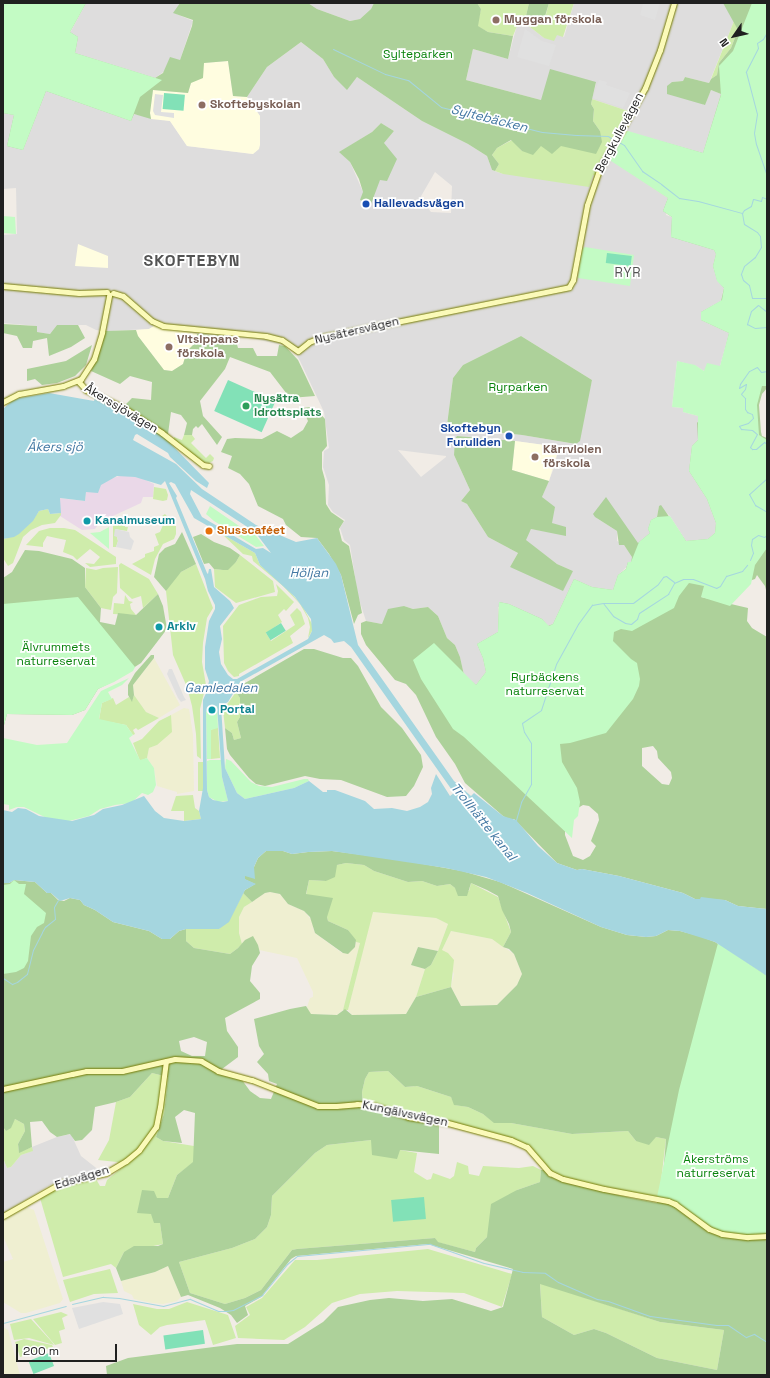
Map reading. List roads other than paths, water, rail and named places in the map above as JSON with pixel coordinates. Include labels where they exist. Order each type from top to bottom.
[{"type":"street","name":"Bergkullevägen","points":[[569,287],[573,280],[588,205],[599,170],[644,88],[660,50],[674,3]]},
{"type":"street","name":"Nysätersvägen","points":[[3,286],[79,293],[109,293],[123,296],[152,321],[163,326],[266,336],[282,340],[298,351],[309,342],[322,337],[569,287]]},
{"type":"street","points":[[78,381],[86,373],[94,359],[102,332],[109,293]]},
{"type":"street","name":"Åkerssjövägen","points":[[3,402],[19,394],[63,386],[78,381],[86,390],[124,408],[162,433],[203,464],[209,466]]},
{"type":"street","name":"Kungälvsvägen","points":[[3,1089],[72,1074],[122,1070],[184,1058],[203,1062],[224,1074],[252,1080],[318,1106],[357,1104],[372,1105],[408,1117],[448,1123],[511,1140],[527,1148],[550,1173],[563,1179],[604,1189],[668,1201],[676,1204],[709,1229],[722,1234],[748,1237],[767,1236]]},
{"type":"street","name":"Edsvägen","points":[[3,1216],[61,1183],[106,1173],[140,1150],[156,1127],[166,1061]]},
{"type":"water","points":[[49,393],[94,401],[95,398],[108,401],[108,404],[117,406],[164,437],[209,483],[207,488],[196,481],[170,457],[168,453],[137,434],[133,440],[176,464],[202,489],[256,525],[296,542],[317,538],[336,564],[341,575],[358,645],[454,781],[471,796],[474,793],[503,816],[516,820],[538,846],[557,863],[577,870],[582,869],[619,876],[683,893],[695,899],[700,899],[701,897],[725,900],[738,906],[767,909],[767,976],[715,942],[680,931],[668,930],[656,936],[646,937],[627,935],[601,927],[527,893],[486,877],[446,868],[332,851],[292,854],[283,851],[266,851],[258,858],[254,867],[255,879],[245,876],[245,879],[256,884],[245,890],[229,922],[219,929],[186,929],[179,931],[170,939],[162,939],[149,931],[113,922],[95,910],[84,905],[80,900],[70,898],[60,901],[51,893],[47,893],[35,882],[14,880],[9,883],[4,883],[3,810],[12,812],[18,808],[26,809],[39,816],[72,821],[94,815],[103,809],[122,805],[144,796],[155,811],[164,818],[184,821],[201,819],[199,811],[203,788],[203,700],[209,681],[205,669],[205,647],[209,621],[215,609],[215,605],[208,591],[205,579],[165,481],[161,485],[135,477],[117,476],[101,485],[98,493],[86,492],[85,501],[60,498],[61,513],[50,514],[48,509],[39,511],[33,521],[19,534],[14,537],[3,539],[3,409],[12,401],[20,398]],"holes":[[[171,482],[175,484],[194,518],[255,553],[260,565],[295,597],[311,619],[312,631],[308,639],[237,679],[233,679],[228,675],[221,664],[219,652],[222,639],[220,626],[234,608],[230,601],[214,587],[211,569],[209,569],[208,574],[176,498],[177,496],[169,483]],[[191,490],[255,532],[271,553],[263,548],[256,549],[202,517],[190,494]],[[324,635],[331,639],[334,643],[344,641],[351,647],[454,793],[450,796],[436,774],[431,788],[432,794],[428,802],[420,807],[407,811],[392,808],[374,809],[365,801],[335,790],[327,790],[327,792],[323,792],[309,781],[294,788],[245,799],[237,793],[225,768],[221,706],[228,702],[240,682]],[[217,706],[222,777],[228,801],[223,802],[213,800],[209,797],[207,790],[206,712],[209,707]]]},
{"type":"waterway","points":[[767,32],[763,39],[757,43],[758,48],[746,72],[757,114],[754,133],[756,144],[767,176]]},
{"type":"waterway","name":"Syltebäcken","points":[[333,49],[385,74],[408,80],[441,107],[542,132],[608,136],[612,139]]},
{"type":"waterway","name":"Syltebäcken","points":[[619,142],[624,145],[642,171],[679,198],[698,201],[742,213]]},
{"type":"waterway","points":[[767,199],[762,197],[761,201],[753,199],[751,206],[742,213],[744,224],[757,232],[760,236],[761,247],[755,257],[744,266],[741,274],[743,280],[749,285],[752,298],[767,298]]},
{"type":"waterway","points":[[767,312],[758,305],[751,311],[747,324],[755,328],[767,327]]},
{"type":"waterway","points":[[767,371],[761,372],[757,367],[749,371],[739,388],[746,384],[745,389],[741,394],[745,398],[745,409],[747,412],[752,414],[753,418],[748,423],[739,426],[741,429],[752,430],[757,434],[750,447],[752,449],[756,449],[764,442],[767,444]]},
{"type":"waterway","points":[[767,478],[749,494],[755,505],[767,512]]},
{"type":"waterway","points":[[750,560],[753,553],[751,545],[752,539],[758,535],[764,537],[767,535]]},
{"type":"waterway","points":[[516,820],[521,802],[531,784],[531,743],[524,732],[522,723],[541,710],[556,664],[578,624],[592,605],[603,603],[613,616],[625,623],[631,624],[637,619],[639,613],[668,594],[674,583],[683,579],[693,579],[716,588],[720,586],[726,576],[742,571],[747,565]]},
{"type":"waterway","points":[[603,603],[633,603],[658,584],[663,577],[666,576],[674,582]]},
{"type":"waterway","points":[[3,978],[12,984],[27,974],[33,950],[42,932],[45,927],[55,919],[54,907],[58,900]]},
{"type":"waterway","points":[[72,1304],[103,1297],[119,1298],[163,1306],[190,1299],[218,1311],[233,1310],[262,1295],[287,1264],[297,1256],[430,1244],[484,1263],[522,1272],[545,1273],[558,1282],[597,1299],[608,1301],[650,1316],[716,1325],[728,1325],[746,1337],[754,1334],[767,1342]]},
{"type":"waterway","points":[[3,1323],[66,1306]]},
{"type":"place","name":"Myggan förskola","points":[[496,20]]},
{"type":"place","name":"Skoftebyskolan","points":[[202,105]]},
{"type":"place","name":"Hallevadsvägen","points":[[366,204]]},
{"type":"place","name":"Vitsippans förskola","points":[[169,347]]},
{"type":"place","name":"Nysätra idrottsplats","points":[[246,406]]},
{"type":"place","name":"Skoftebyn Furuliden","points":[[509,436]]},
{"type":"place","name":"Kärrviolen förskola","points":[[535,457]]},
{"type":"place","name":"Kanalmuseum","points":[[87,521]]},
{"type":"place","name":"Slusscaféet","points":[[209,531]]},
{"type":"place","name":"Arkiv","points":[[159,627]]},
{"type":"place","name":"Portal","points":[[212,710]]},
{"type":"district","name":"SKOFTEBYN","points":[[192,261]]},
{"type":"district","name":"RYR","points":[[628,273]]},
{"type":"park label","name":"Sylteparken","points":[[418,55]]},
{"type":"park label","name":"Ryrparken","points":[[518,388]]},
{"type":"park label","name":"Älvrummets naturreservat","points":[[56,655]]},
{"type":"park label","name":"Ryrbäckens naturreservat","points":[[545,685]]},
{"type":"park label","name":"Åkerströms naturreservat","points":[[716,1167]]},
{"type":"water label","name":"Åkers sjö","points":[[55,447]]},
{"type":"water label","name":"Höljan","points":[[309,573]]},
{"type":"water label","name":"Gamledalen","points":[[221,688]]},
{"type":"water label","name":"Trollhätte kanal","points":[[483,822]]}]
